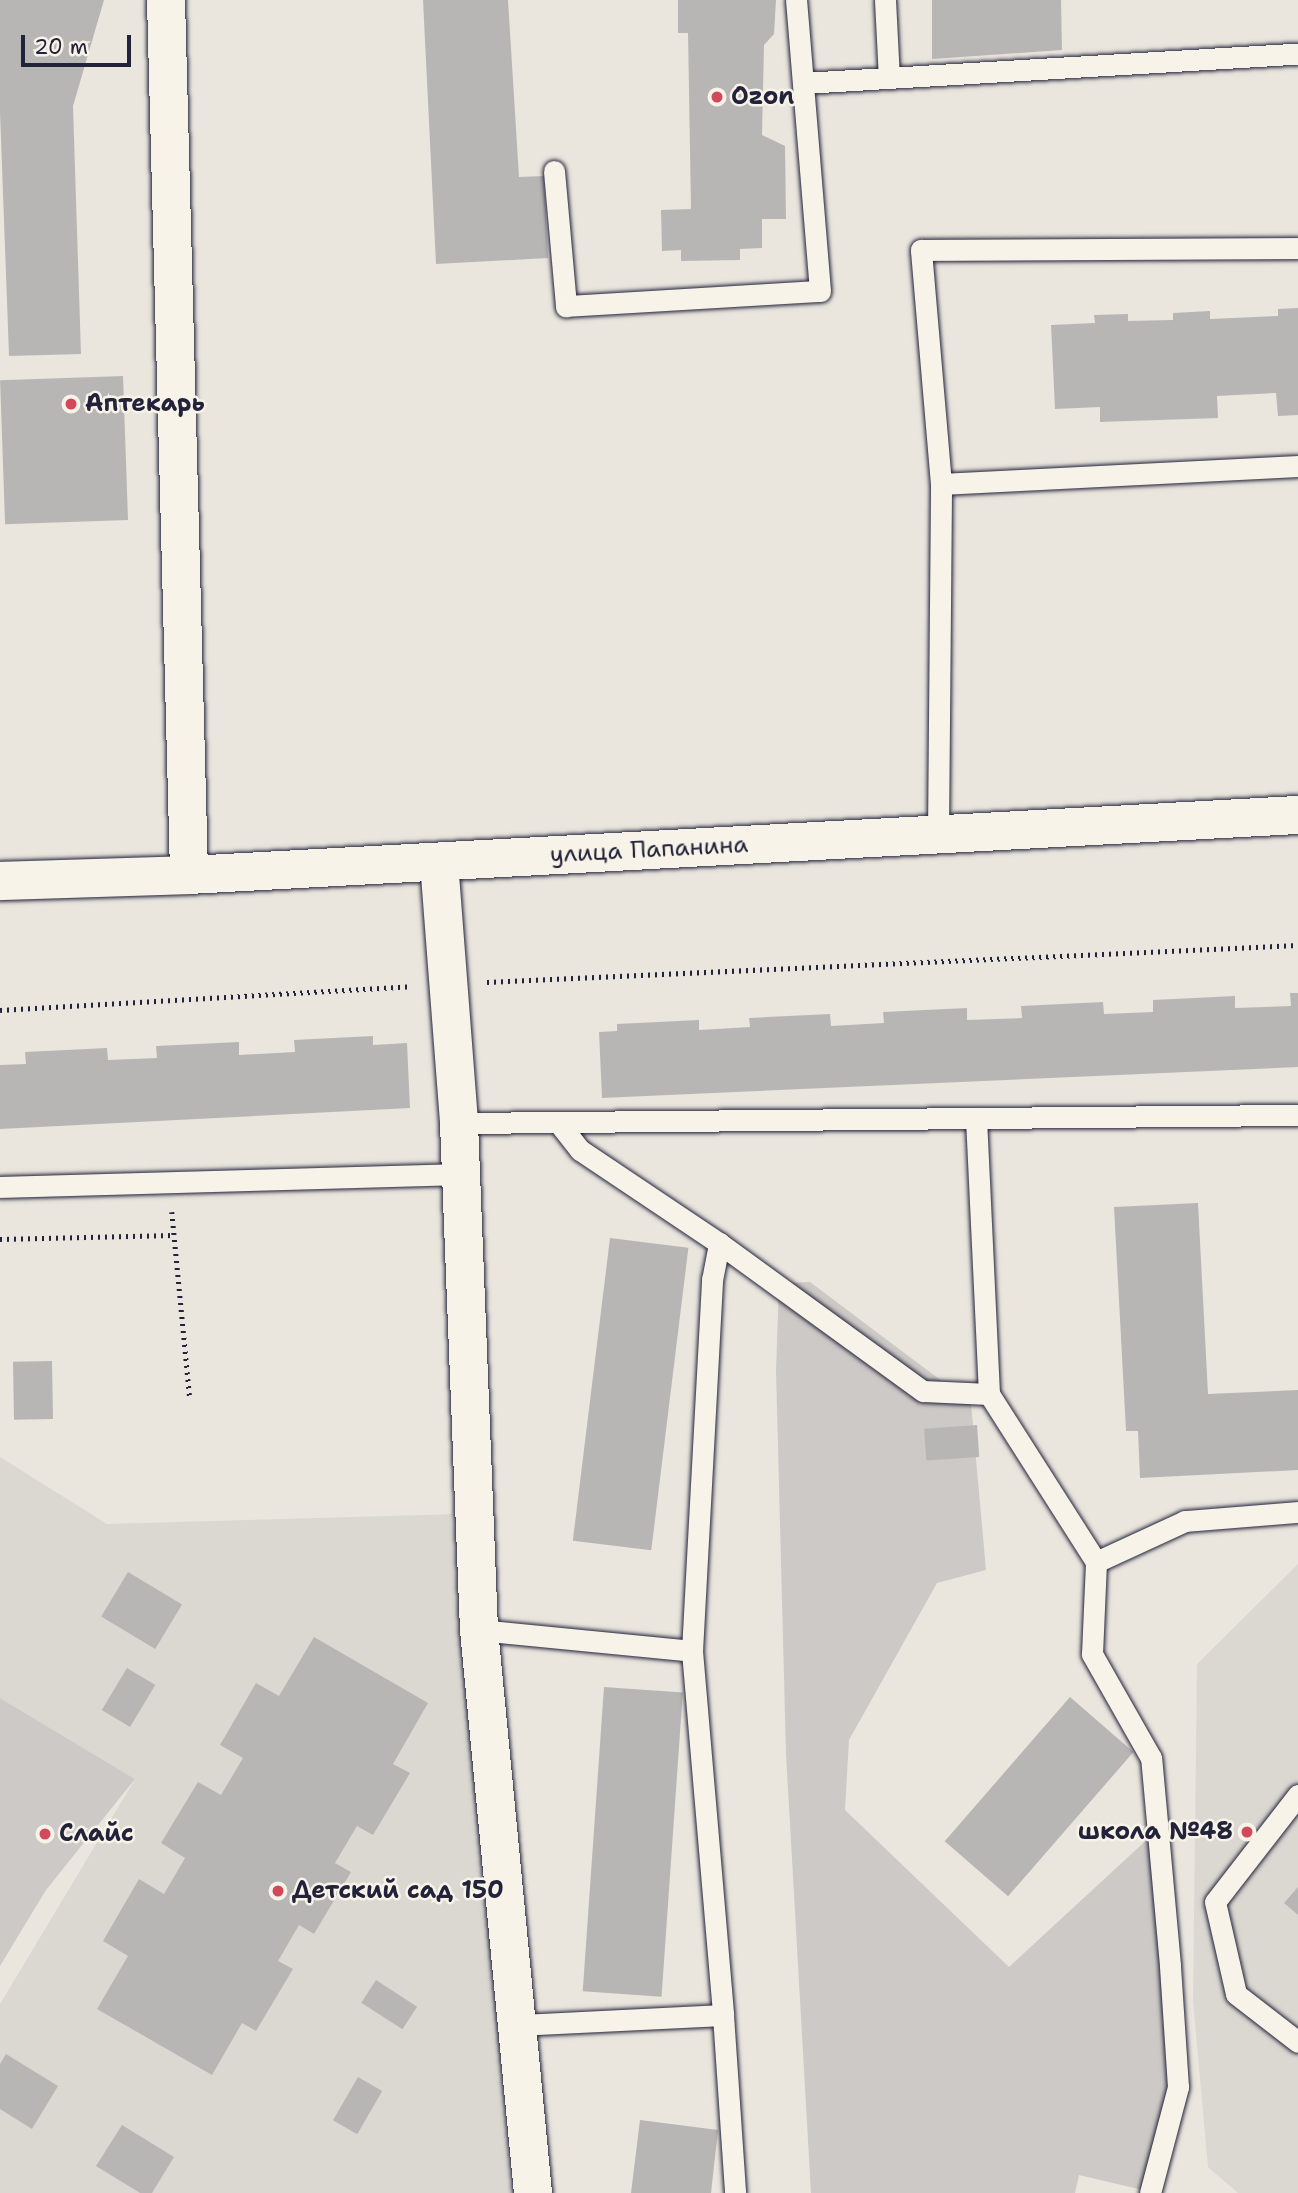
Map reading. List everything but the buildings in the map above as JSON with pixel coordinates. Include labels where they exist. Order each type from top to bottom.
[{"type":"street","points":[[166,0],[189,875]]},
{"type":"street","name":"улица Папанина","points":[[0,881],[189,875],[1298,815]]},
{"type":"street","points":[[439,862],[459,1123],[479,1630],[533,2193]]},
{"type":"lane","points":[[554,171],[566,306],[820,290],[796,0]]},
{"type":"lane","points":[[885,0],[889,78]]},
{"type":"lane","points":[[803,83],[1298,54]]},
{"type":"lane","points":[[938,835],[941,484],[921,250],[1298,248]]},
{"type":"lane","points":[[941,484],[1298,466]]},
{"type":"lane","points":[[459,1123],[1298,1115]]},
{"type":"lane","points":[[976,1118],[989,1394],[1096,1562],[1091,1654],[1151,1758],[1178,2087],[1150,2193]]},
{"type":"lane","points":[[558,1122],[580,1150],[719,1244],[923,1391],[989,1394]]},
{"type":"lane","points":[[0,1187],[461,1174]]},
{"type":"lane","points":[[719,1244],[712,1280],[692,1651],[723,2015],[735,2193]]},
{"type":"lane","points":[[1096,1562],[1185,1521],[1298,1512]]},
{"type":"lane","points":[[479,1630],[692,1651]]},
{"type":"lane","points":[[1298,1795],[1215,1902],[1237,1994],[1298,2042]]},
{"type":"lane","points":[[516,2025],[723,2015]]},
{"type":"path","points":[[0,1010],[448,984],[1298,945]]},
{"type":"path","points":[[169,1184],[190,1399]]},
{"type":"path","points":[[0,1239],[174,1235]]},
{"type":"shaded area","points":[[810,1282],[971,1403],[986,1570],[937,1583],[849,1740],[845,1810],[1009,1967],[1153,1834],[1178,2087],[1147,2191],[1079,2175],[1075,2193],[811,2193],[786,1754],[776,1371],[779,1283]]},
{"type":"shaded area","name":"Детский сад 150","points":[[0,1457],[107,1524],[459,1514],[511,2193],[0,2193],[0,2004],[135,1779],[0,1698]]},
{"type":"shaded area","name":"школа №48","points":[[1298,1564],[1298,2193],[1238,2193],[1208,2167],[1193,2001],[1197,1664]]},
{"type":"shaded area","name":"Слайс","points":[[0,1698],[135,1779],[46,1890],[0,1966]]},
{"type":"place","name":"Ozon","points":[[717,97]]},
{"type":"place","name":"Аптекарь","points":[[71,404]]},
{"type":"place","name":"школа №48","points":[[1247,1832]]},
{"type":"place","name":"Слайс","points":[[45,1834]]},
{"type":"place","name":"Детский сад 150","points":[[278,1891]]}]
